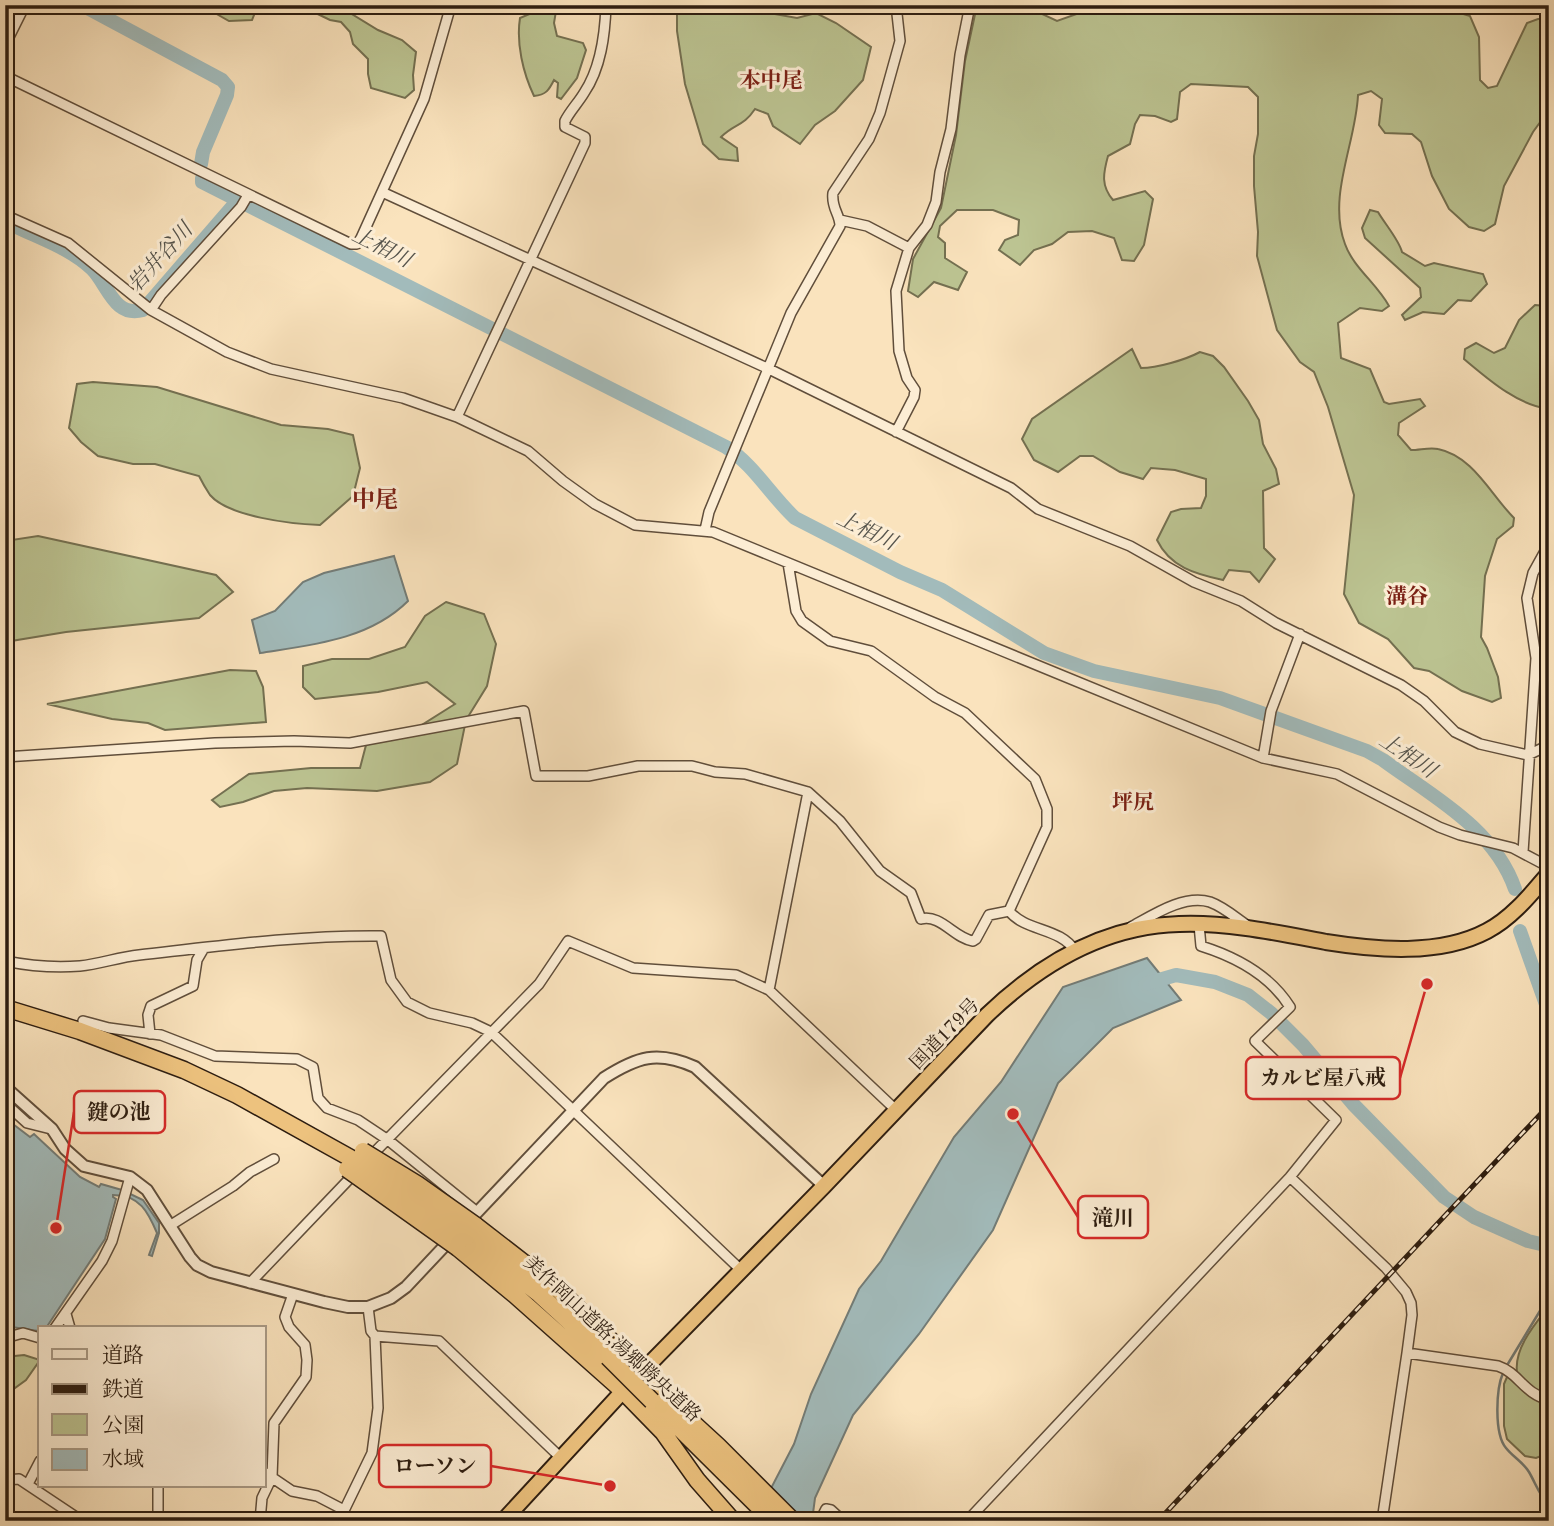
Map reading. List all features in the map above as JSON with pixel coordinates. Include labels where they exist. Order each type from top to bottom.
[{"type":"highway","name":"国道179号","points":[[503,1521],[623,1391],[1015,988],[1043,968],[1075,951],[1124,932],[1178,924],[1252,929],[1365,948],[1410,950],[1456,942],[1488,931],[1520,906],[1549,873]]},
{"type":"highway","name":"美作岡山道路;湯郷勝央道路","points":[[5,1008],[80,1031],[216,1084],[273,1116],[464,1234],[539,1294],[652,1401],[752,1489],[773,1521]]},
{"type":"highway","name":"美作岡山道路;湯郷勝央道路","points":[[5,1017],[108,1050],[273,1116]]},
{"type":"highway","points":[[464,1234],[560,1291],[643,1373],[752,1489],[793,1521]]},
{"type":"highway","points":[[464,1234],[515,1295],[623,1391],[663,1432],[697,1480],[733,1521]]},
{"type":"street","points":[[5,45],[25,5]]},
{"type":"street","points":[[5,76],[245,201],[356,244],[362,238],[424,99],[452,5]]},
{"type":"street","points":[[457,417],[585,143],[585,136],[565,127],[565,121],[596,72],[606,5]]},
{"type":"street","points":[[705,530],[709,512],[796,304],[832,242],[840,220],[832,202],[833,193],[872,132],[880,113],[896,60],[901,29],[896,5]]},
{"type":"street","points":[[896,432],[915,390],[907,378],[899,351],[896,291],[909,248],[927,225],[936,202],[951,129],[960,55],[970,5]]},
{"type":"street","points":[[382,192],[769,369],[1011,488],[1038,509],[1130,546],[1194,582],[1241,601],[1401,685],[1424,701],[1455,732],[1480,744],[1528,755],[1549,746]]},
{"type":"street","points":[[148,307],[245,201]]},
{"type":"street","points":[[5,215],[68,243],[148,307],[227,352],[271,369],[403,398],[457,417],[528,451],[573,489],[635,526],[705,530],[1264,758],[1337,774],[1439,827],[1523,852],[1549,867]]},
{"type":"street","points":[[840,220],[867,226],[909,248]]},
{"type":"street","points":[[1523,852],[1536,658],[1527,598],[1534,573],[1549,544]]},
{"type":"street","points":[[788,563],[796,611],[802,621],[830,641],[871,651],[935,697],[965,712],[1035,779],[1047,809],[1047,827],[1009,911]]},
{"type":"street","points":[[1264,758],[1270,715],[1300,634]]},
{"type":"street","points":[[5,757],[215,743],[350,743],[524,711],[536,776],[588,776],[638,766],[692,766],[715,772],[745,774],[807,792],[841,821],[880,871],[911,893],[921,919],[930,918],[966,940],[973,941],[989,915],[1009,911],[1028,924],[1066,939],[1075,951]]},
{"type":"street","points":[[769,990],[807,792]]},
{"type":"street","points":[[1124,932],[1158,912],[1187,901],[1207,901],[1221,907],[1252,929]]},
{"type":"street","points":[[967,1521],[1290,1177],[1336,1120],[1255,1041],[1290,1007],[1279,990],[1257,972],[1225,954],[1201,946],[1199,925]]},
{"type":"street","points":[[5,961],[55,967],[83,966],[124,956],[337,935],[381,936],[391,980],[407,1002],[429,1013],[472,1023],[491,1032],[741,1270]]},
{"type":"street","points":[[250,1283],[353,1165],[387,1140],[539,984],[568,941],[632,968],[736,975],[769,990],[897,1111]]},
{"type":"street","points":[[150,1034],[148,1015],[151,1006],[193,986],[197,960],[204,948]]},
{"type":"street","points":[[83,1021],[150,1034],[215,1056],[297,1059],[306,1062],[313,1067],[318,1098],[327,1108],[358,1120],[387,1140],[464,1234]]},
{"type":"street","points":[[5,1087],[52,1129],[65,1149],[84,1166],[130,1177],[147,1190],[197,1265],[211,1272],[250,1283],[348,1307],[380,1304],[406,1287],[464,1234],[572,1110],[604,1078],[628,1062],[654,1057],[680,1061],[695,1068],[824,1186]]},
{"type":"street","points":[[5,1103],[27,1123],[52,1129]]},
{"type":"street","points":[[171,1225],[274,1159]]},
{"type":"street","points":[[353,1165],[464,1234]]},
{"type":"street","points":[[57,1326],[102,1261],[112,1241],[130,1177]]},
{"type":"street","points":[[1290,1177],[1386,1268],[1406,1292],[1412,1315],[1382,1521]]},
{"type":"street","points":[[293,1294],[285,1317],[289,1327],[305,1345],[306,1377],[274,1423],[268,1475],[292,1491],[317,1496],[344,1510]]},
{"type":"street","points":[[339,1521],[372,1453],[377,1408],[375,1336],[371,1331],[368,1307]]},
{"type":"street","points":[[66,1314],[69,1326]]},
{"type":"street","points":[[5,1338],[23,1333],[38,1337]]},
{"type":"street","points":[[375,1336],[439,1341],[561,1458]]},
{"type":"street","points":[[1407,1353],[1498,1366],[1507,1370],[1529,1392],[1549,1400]]},
{"type":"street","points":[[28,1484],[38,1465]]},
{"type":"street","points":[[5,1480],[19,1479],[82,1521]]},
{"type":"street","points":[[158,1488],[158,1513],[161,1521]]},
{"type":"street","points":[[260,1521],[265,1488]]},
{"type":"street","points":[[820,1521],[826,1509],[843,1521]]},
{"type":"green space","points":[[201,5],[258,5],[252,20],[229,21]]},
{"type":"green space","points":[[299,5],[337,5],[378,30],[402,40],[416,52],[414,90],[405,98],[371,88],[368,59],[353,44],[350,32],[341,22],[330,20]]},
{"type":"green space","points":[[541,5],[557,5],[554,23],[557,36],[583,43],[586,50],[577,78],[561,99],[557,97],[558,83],[554,80],[547,91],[534,96],[521,58],[520,18],[539,10]]},
{"type":"green space","points":[[677,5],[734,5],[797,18],[816,13],[871,47],[863,80],[835,111],[815,125],[800,144],[773,126],[768,114],[755,109],[747,119],[721,137],[737,148],[738,161],[719,159],[703,144],[685,84],[677,31]]},
{"type":"green space","points":[[977,5],[1023,5],[1057,21],[1088,10],[1089,5],[1408,5],[1447,9],[1470,16],[1479,37],[1480,80],[1488,88],[1497,86],[1527,23],[1549,19],[1549,110],[1533,132],[1504,186],[1495,224],[1484,231],[1469,227],[1449,209],[1432,176],[1421,142],[1412,134],[1385,133],[1379,125],[1382,99],[1371,91],[1358,95],[1339,207],[1340,226],[1349,252],[1389,306],[1382,311],[1360,308],[1338,323],[1341,358],[1370,369],[1384,402],[1389,404],[1420,399],[1425,406],[1399,423],[1398,435],[1411,450],[1438,449],[1461,460],[1480,477],[1514,518],[1513,526],[1497,539],[1485,576],[1481,637],[1498,677],[1501,698],[1492,702],[1462,691],[1429,671],[1414,668],[1388,639],[1359,623],[1344,594],[1354,495],[1328,407],[1314,372],[1300,362],[1277,330],[1257,256],[1254,156],[1258,134],[1258,97],[1248,87],[1191,84],[1180,92],[1177,119],[1171,122],[1155,116],[1140,115],[1130,144],[1108,156],[1104,180],[1106,190],[1113,200],[1145,191],[1153,199],[1144,245],[1134,261],[1122,260],[1114,238],[1092,231],[1068,232],[1052,244],[1034,250],[1020,265],[999,250],[1005,240],[1018,235],[1019,220],[993,210],[957,210],[940,226],[938,237],[945,243],[945,258],[967,272],[958,290],[934,282],[918,297],[908,291],[913,259],[941,208]]},
{"type":"green space","points":[[1370,210],[1378,212],[1402,252],[1425,266],[1434,263],[1483,274],[1487,284],[1471,301],[1458,300],[1444,314],[1423,312],[1405,320],[1402,315],[1421,297],[1420,288],[1365,238],[1362,228]]},
{"type":"green space","points":[[1535,305],[1549,309],[1549,409],[1514,397],[1464,359],[1465,349],[1476,343],[1494,353],[1505,348],[1519,320]]},
{"type":"green space","points":[[1132,349],[1141,368],[1171,363],[1200,352],[1213,356],[1224,367],[1259,420],[1263,444],[1276,469],[1279,484],[1263,491],[1264,548],[1275,559],[1259,582],[1250,572],[1229,570],[1223,580],[1193,572],[1169,557],[1157,540],[1171,512],[1201,508],[1206,496],[1206,479],[1175,470],[1151,468],[1143,479],[1120,472],[1093,456],[1080,456],[1058,472],[1034,460],[1022,439],[1032,419]]},
{"type":"green space","points":[[93,382],[157,387],[281,425],[328,429],[353,435],[360,468],[353,496],[320,525],[278,521],[246,514],[219,503],[210,495],[199,476],[155,464],[133,464],[98,456],[69,428],[77,384]]},
{"type":"green space","points":[[38,536],[216,575],[233,592],[199,618],[66,632],[5,642],[5,541]]},
{"type":"green space","points":[[446,602],[484,614],[496,644],[487,686],[466,720],[457,764],[430,782],[377,791],[307,788],[274,791],[220,807],[212,800],[249,774],[311,768],[360,768],[366,745],[363,739],[420,726],[455,704],[427,682],[378,692],[315,699],[303,687],[303,666],[332,659],[369,659],[405,647],[425,616]]},
{"type":"green space","points":[[230,670],[256,671],[263,687],[266,722],[165,730],[148,723],[112,719],[47,704]]},
{"type":"green space","points":[[1549,1306],[1549,1453],[1536,1458],[1525,1456],[1507,1439],[1504,1426],[1504,1384],[1507,1377],[1512,1378],[1517,1372],[1522,1345]]},
{"type":"green space","points":[[24,1355],[38,1359],[38,1363],[26,1380],[11,1391],[5,1403],[5,1357]]},
{"type":"water","points":[[394,556],[408,601],[393,614],[338,639],[260,653],[252,620],[275,611],[303,582],[324,573]]},
{"type":"water","points":[[1147,958],[1181,1000],[1113,1028],[1058,1083],[993,1230],[919,1334],[853,1415],[815,1498],[812,1521],[754,1521],[794,1444],[811,1394],[859,1289],[881,1261],[954,1137],[1001,1082],[1063,987]]},
{"type":"water","points":[[5,1118],[30,1137],[34,1134],[80,1177],[99,1187],[101,1184],[122,1190],[143,1200],[159,1223],[159,1233],[152,1256],[149,1255],[157,1233],[150,1218],[136,1201],[113,1195],[116,1199],[105,1239],[47,1326],[38,1326],[38,1331],[5,1326]]},
{"type":"waterway","name":"上相川","points":[[82,5],[222,80],[228,87],[201,164]]},
{"type":"waterway","name":"上相川","points":[[202,178],[202,182],[726,447],[754,472],[795,518],[900,572],[942,590],[1044,653],[1094,671],[1220,698],[1367,751],[1441,801],[1477,831],[1505,867],[1515,889]]},
{"type":"waterway","name":"岩井谷川","points":[[5,221],[83,261],[98,276],[118,305],[133,311],[143,310],[238,200]]},
{"type":"waterway","name":"上相川","points":[[1520,931],[1549,1013]]},
{"type":"waterway","points":[[1145,984],[1176,975],[1215,982],[1248,995],[1271,1013],[1303,1045],[1353,1104],[1444,1197],[1474,1217],[1528,1241],[1549,1246]]},
{"type":"waterway","points":[[1506,1367],[1549,1296]]},
{"type":"waterway","points":[[1503,1373],[1497,1411],[1499,1433],[1509,1451],[1527,1468],[1549,1505]]},
{"type":"railway","points":[[1158,1521],[1549,1105]]},
{"type":"place","name":"カルビ屋八戒","points":[[1427,984]]},
{"type":"place","name":"滝川","points":[[1013,1114]]},
{"type":"place","name":"鍵の池","points":[[56,1228]]},
{"type":"place","name":"ローソン","points":[[610,1486]]},
{"type":"district","name":"本中尾","points":[[771,80]]},
{"type":"district","name":"中尾","points":[[375,499]]},
{"type":"district","name":"溝谷","points":[[1407,596]]},
{"type":"district","name":"坪尻","points":[[1133,802]]}]
